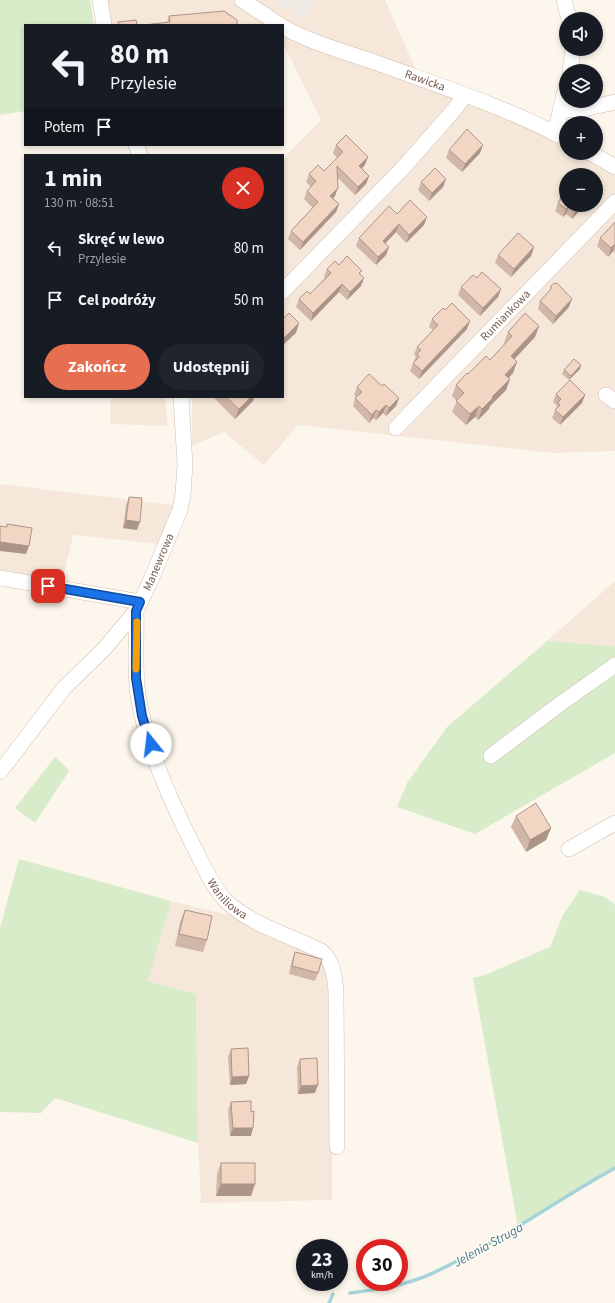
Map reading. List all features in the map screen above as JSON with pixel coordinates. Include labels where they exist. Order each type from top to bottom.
[{"type":"street","points":[[100,0],[104,24]]},
{"type":"street","points":[[242,0],[278,24]]},
{"type":"street","points":[[564,0],[567,12]]},
{"type":"street","name":"Rawicka","points":[[284,27],[310,39],[465,95],[559,136]]},
{"type":"street","points":[[284,290],[402,169],[454,110],[465,95]]},
{"type":"street","points":[[560,116],[560,109],[579,110],[615,102]]},
{"type":"street","points":[[603,160],[615,167]]},
{"type":"street","name":"Rumiankowa","points":[[396,428],[615,202]]},
{"type":"street","name":"Manewrowa","points":[[0,772],[64,688],[104,649],[138,606],[162,557],[180,510],[184,494],[185,465],[181,398]]},
{"type":"street","points":[[0,578],[138,606]]},
{"type":"street","name":"Waniliowa","points":[[138,606],[136,678],[142,716],[161,772],[188,834],[209,876],[225,899],[235,908],[261,923],[321,951],[327,957],[331,966],[335,978],[336,992],[337,1147]]},
{"type":"street","points":[[491,756],[615,665]]},
{"type":"street","points":[[569,849],[615,823]]},
{"type":"shaded area","points":[[107,0],[385,0],[420,79],[559,137],[559,160],[599,160],[615,170],[615,451],[553,453],[298,425],[264,465],[224,432],[192,446],[192,398],[284,398],[284,158],[321,120],[284,46],[284,24],[112,24]]},
{"type":"shaded area","points":[[270,0],[317,0],[312,4],[303,18]]},
{"type":"shaded area","points":[[111,398],[165,398],[168,426],[110,424]]},
{"type":"shaded area","points":[[0,484],[174,505],[159,544],[73,535],[63,579],[0,571]]},
{"type":"shaded area","points":[[615,581],[615,646],[547,641]]},
{"type":"shaded area","points":[[171,901],[238,917],[323,958],[333,1005],[332,1200],[201,1203],[198,1143],[196,994],[148,981]]},
{"type":"green space","points":[[0,0],[90,0],[94,24],[24,24],[24,111],[0,115]]},
{"type":"green space","points":[[547,641],[615,646],[615,753],[475,834],[397,807],[407,783],[447,727]]},
{"type":"green space","points":[[55,757],[69,771],[35,823],[15,808]]},
{"type":"green space","points":[[19,859],[171,901],[148,981],[196,994],[198,1143],[55,1098],[41,1113],[0,1112],[0,928]]},
{"type":"green space","points":[[580,890],[605,897],[615,905],[615,1168],[584,1185],[518,1227],[473,978],[485,975],[550,947],[563,915]]},
{"type":"building","points":[[224,11],[237,20],[237,24],[153,24],[170,22],[169,16]]},
{"type":"building","points":[[136,20],[137,24],[119,24],[118,22]]},
{"type":"building","points":[[467,129],[483,145],[465,164],[449,150]]},
{"type":"building","points":[[346,135],[368,157],[359,166],[369,176],[358,187],[337,166],[338,188],[330,196],[339,204],[303,242],[291,231],[318,202],[307,191],[316,181],[309,174],[318,165],[324,171],[343,152],[336,145]]},
{"type":"building","points":[[435,168],[446,179],[432,193],[421,182]]},
{"type":"building","points":[[410,200],[427,217],[409,235],[399,224],[383,241],[389,247],[378,257],[359,238],[389,206],[397,214]]},
{"type":"building","points":[[615,222],[615,244],[611,248],[600,238]]},
{"type":"building","points":[[518,233],[534,247],[514,269],[498,255]]},
{"type":"building","points":[[347,256],[362,271],[359,273],[364,278],[350,292],[342,284],[313,313],[299,299],[307,291],[310,294],[331,273],[327,269],[335,261],[339,265]]},
{"type":"building","points":[[482,272],[501,289],[483,308],[461,287],[473,275],[477,278]]},
{"type":"building","points":[[554,283],[558,284],[572,299],[556,316],[540,301],[551,289],[551,286]]},
{"type":"building","points":[[452,303],[470,321],[422,371],[413,363],[419,357],[417,354],[421,350],[417,347],[438,325],[432,319],[443,308],[445,310]]},
{"type":"building","points":[[289,313],[299,323],[284,338],[284,318]]},
{"type":"building","points":[[525,313],[539,326],[511,356],[517,362],[505,375],[510,379],[482,409],[479,406],[470,414],[456,401],[464,393],[456,385],[486,356],[490,360],[512,336],[508,332]]},
{"type":"building","points":[[574,359],[581,365],[571,376],[564,370]]},
{"type":"building","points":[[369,374],[382,386],[384,384],[399,398],[389,408],[386,405],[379,412],[376,410],[372,415],[355,398],[362,392],[357,387]]},
{"type":"building","points":[[570,380],[585,395],[563,417],[555,410],[560,405],[558,403],[561,399],[556,394]]},
{"type":"building","points":[[227,398],[250,398],[239,409]]},
{"type":"building","points":[[129,497],[142,498],[140,522],[126,520]]},
{"type":"building","points":[[7,524],[32,528],[29,546],[0,542],[0,526],[7,527]]},
{"type":"building","points":[[536,803],[551,828],[530,840],[516,816]]},
{"type":"building","points":[[185,910],[212,916],[207,940],[179,934]]},
{"type":"building","points":[[295,952],[322,959],[318,973],[292,966]]},
{"type":"building","points":[[248,1048],[249,1076],[232,1077],[231,1049]]},
{"type":"building","points":[[317,1058],[318,1085],[301,1086],[300,1059]]},
{"type":"building","points":[[251,1101],[251,1112],[254,1111],[253,1128],[233,1128],[231,1102]]},
{"type":"building","points":[[221,1163],[255,1163],[255,1184],[221,1184]]},
{"type":"waterway","name":"Jelenia Struga","points":[[350,1293],[410,1282],[432,1273],[495,1240],[615,1168]]},
{"type":"waterway","name":"Jelenia Struga","points":[[329,1303],[333,1294]]},
{"type":"slow traffic","points":[[136,669],[135,654],[137,622]]},
{"type":"route","points":[[48,586],[140,602],[136,611],[136,678],[142,716],[151,744]]}]
